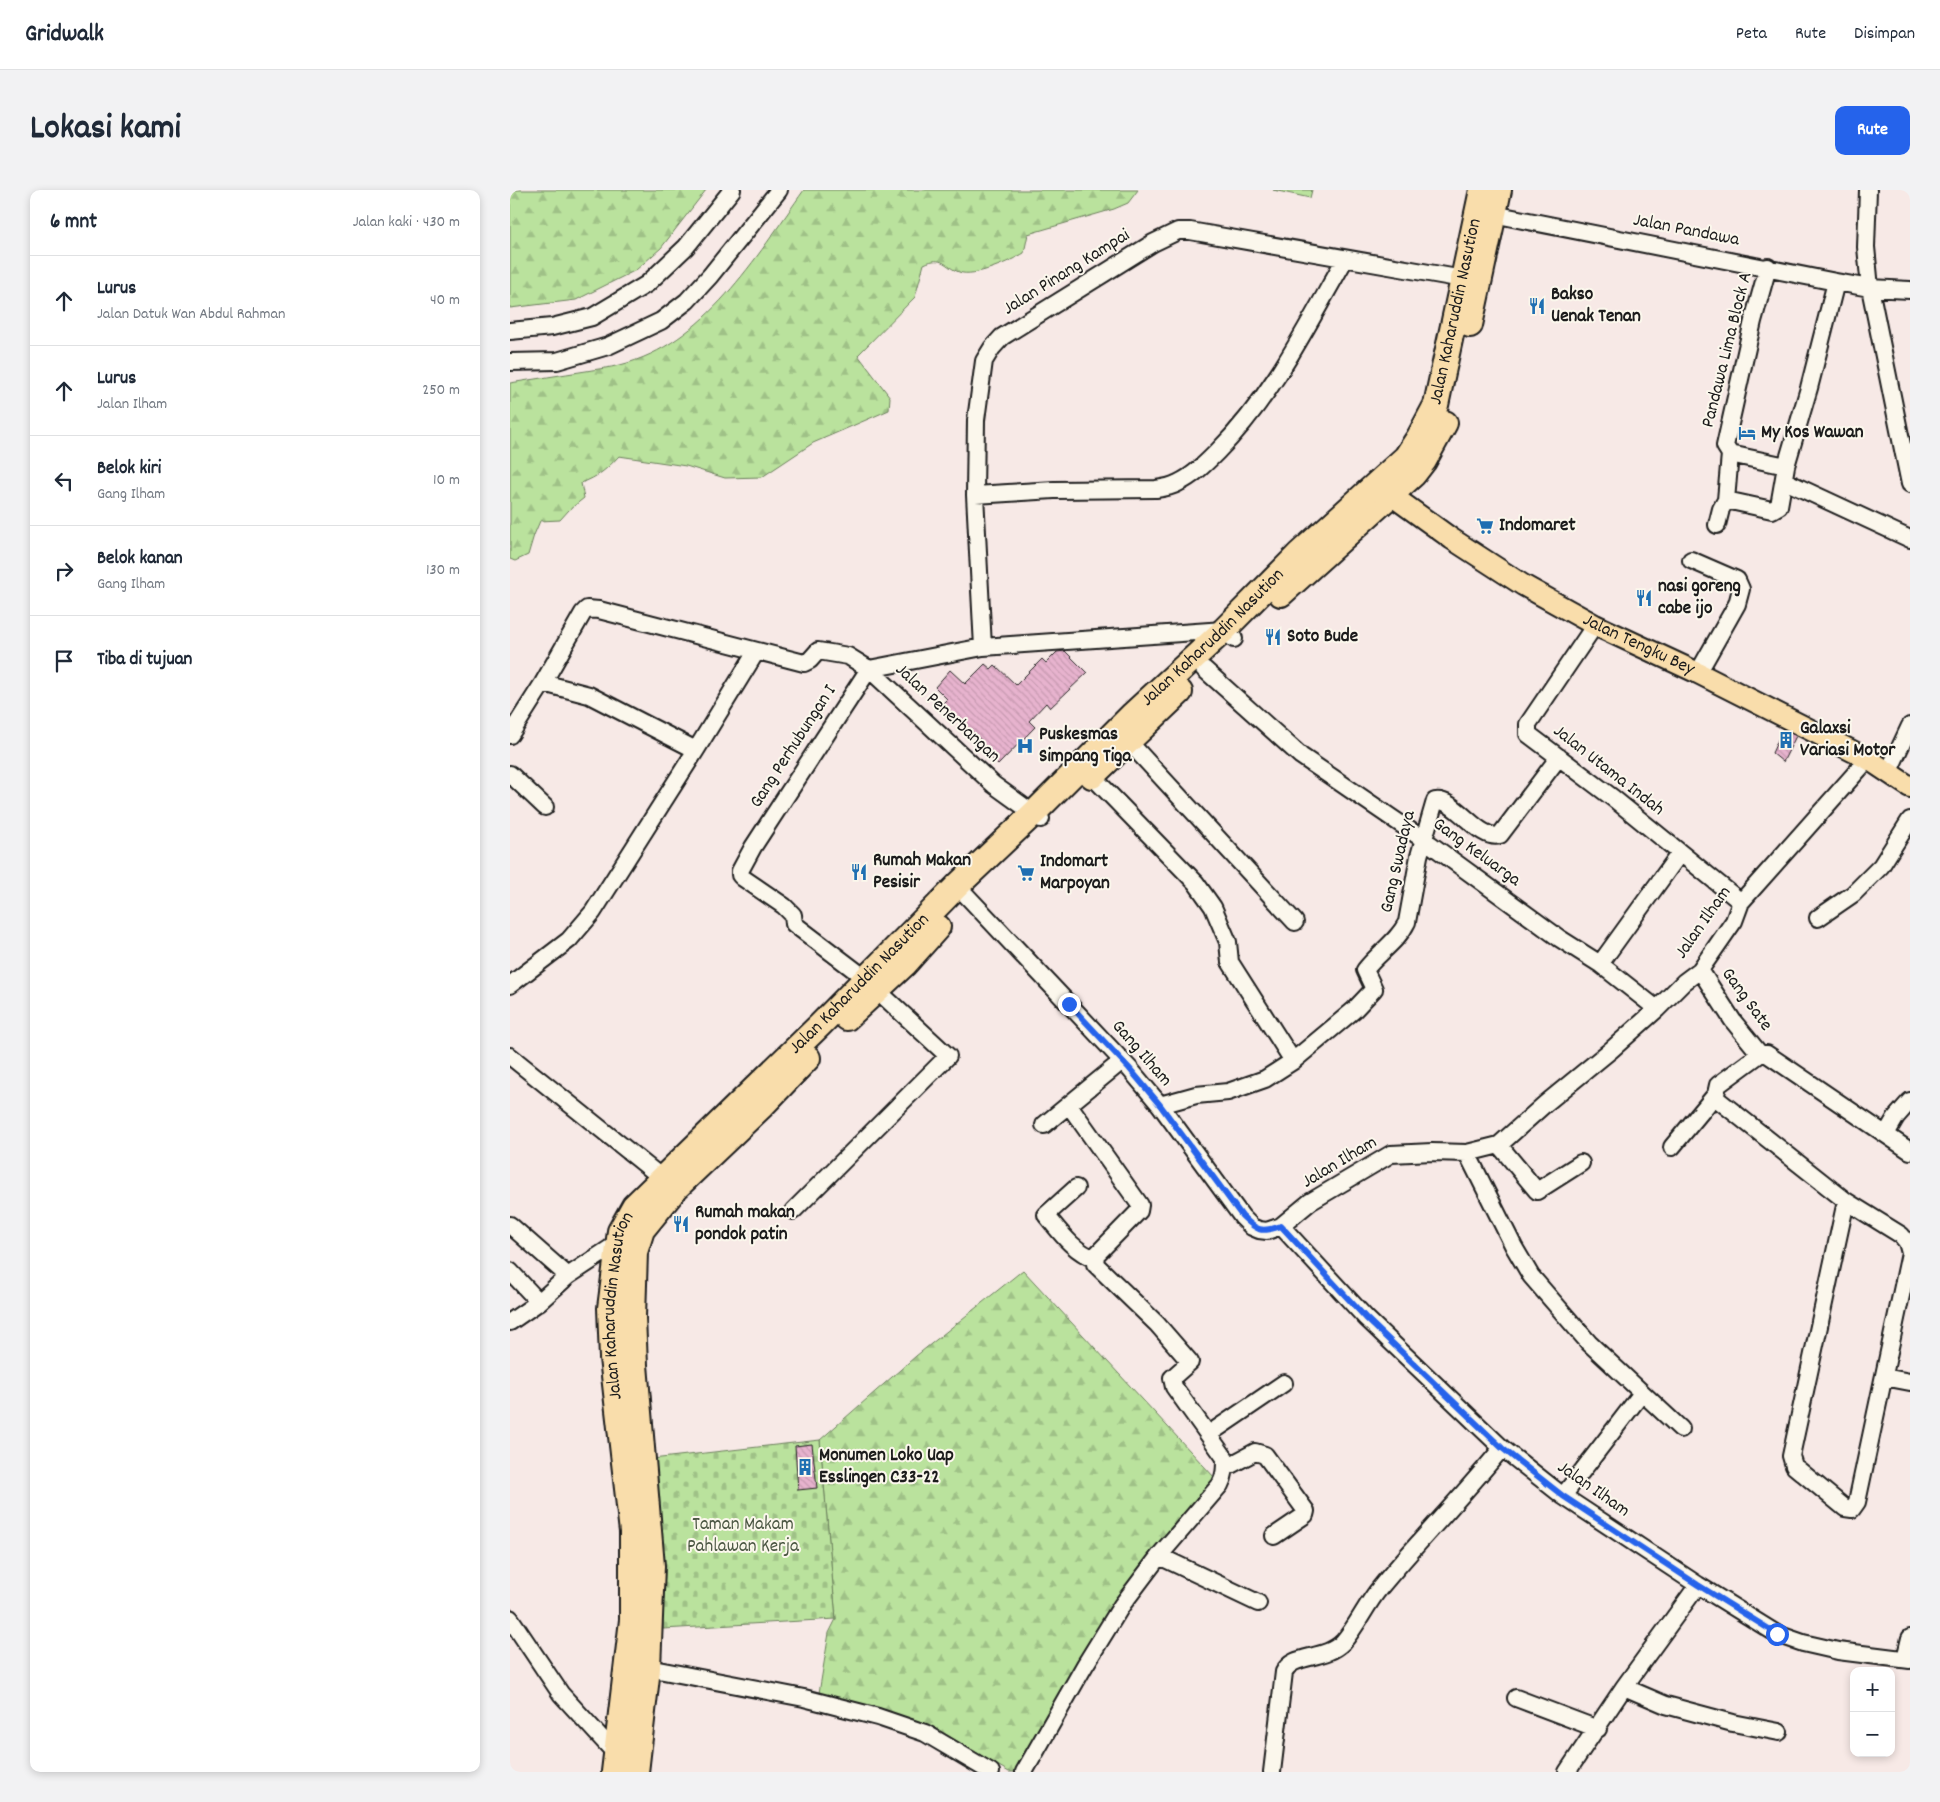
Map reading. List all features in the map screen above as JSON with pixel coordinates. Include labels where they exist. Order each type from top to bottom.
[{"type":"highway","name":"Jalan Kaharuddin Nasution","points":[[636,1772],[648,1668],[652,1566],[635,1365],[633,1259],[628,1244],[625,1221],[634,1206],[820,1025],[871,984],[905,964],[1133,714],[1340,542],[1384,489],[1419,437],[1436,405],[1482,190]]},
{"type":"highway","name":"Jalan Kaharuddin Nasution","points":[[1384,489],[1414,474],[1424,461],[1450,411],[1458,383],[1499,190]]},
{"type":"highway","name":"Jalan Kaharuddin Nasution","points":[[615,1763],[632,1620],[632,1532],[611,1341],[610,1308],[628,1244],[677,1187],[762,1106],[834,1030],[871,984],[958,885],[1038,817],[1092,776],[1204,669],[1229,635]]},
{"type":"main road","name":"Jalan Tengku Bey","points":[[1384,489],[1452,539],[1523,585],[1595,625],[1698,673],[1868,759],[1910,787]]},
{"type":"street","points":[[510,331],[552,327],[592,317],[647,284],[686,247],[732,190]]},
{"type":"street","points":[[510,362],[557,361],[608,346],[661,321],[687,301],[710,276],[779,190]]},
{"type":"street","points":[[1868,190],[1866,247],[1870,288],[1902,410],[1910,484]]},
{"type":"street","name":"Jalan Pandawa","points":[[1493,214],[1836,282],[1870,288],[1910,290]]},
{"type":"street","name":"Jalan Pinang Kampai","points":[[983,647],[975,495],[976,420],[984,361],[1002,337],[1153,243],[1178,231],[1190,231],[1463,279]]},
{"type":"street","points":[[975,495],[1054,490],[1156,489],[1180,482],[1202,467],[1232,437],[1257,406],[1276,379],[1346,259]]},
{"type":"street","name":"Pandawa Lima Block A","points":[[1717,525],[1721,509],[1726,500],[1730,454],[1725,446],[1753,321],[1768,268]]},
{"type":"street","points":[[1726,500],[1772,510],[1779,506],[1785,473],[1836,282]]},
{"type":"street","points":[[1730,454],[1785,473],[1910,539]]},
{"type":"street","points":[[1691,560],[1737,580],[1741,589],[1737,604],[1698,673]]},
{"type":"street","points":[[510,735],[543,683],[583,612],[587,609],[599,610],[756,652],[593,912],[569,940],[510,985]]},
{"type":"street","name":"Jalan Utama Indah","points":[[1595,625],[1528,724],[1528,734],[1613,798],[1741,902]]},
{"type":"street","points":[[869,669],[983,647],[1229,635]]},
{"type":"street","name":"Jalan Penerbangan","points":[[756,652],[804,663],[810,660],[818,651],[848,656],[869,669],[994,785],[1038,817]]},
{"type":"street","name":"Gang Perhubungan I","points":[[869,669],[753,847],[740,871],[740,875],[784,906],[793,915],[794,924],[871,984]]},
{"type":"street","name":"Gang Keluarga","points":[[1204,669],[1302,756],[1423,839],[1559,938],[1600,964],[1657,1009]]},
{"type":"street","points":[[543,683],[589,695],[696,750]]},
{"type":"street","points":[[1888,773],[1910,726]]},
{"type":"street","points":[[1128,742],[1295,922]]},
{"type":"street","name":"Gang Swadaya","points":[[1160,1105],[1196,1095],[1228,1092],[1265,1079],[1293,1061],[1354,1010],[1374,989],[1365,970],[1374,958],[1402,930],[1407,922],[1423,839],[1434,803],[1437,800],[1447,804],[1490,836],[1500,835],[1559,757]]},
{"type":"street","name":"Jalan Ilham","points":[[1868,759],[1741,902],[1734,921],[1700,970],[1684,982],[1657,1009],[1500,1145],[1467,1153],[1391,1154],[1310,1202],[1281,1226],[1366,1318],[1502,1448],[1563,1496],[1698,1585],[1777,1634],[1803,1643],[1838,1651],[1908,1660]]},
{"type":"street","points":[[510,774],[545,807]]},
{"type":"street","points":[[1092,776],[1196,882],[1213,907],[1228,942],[1230,962],[1293,1061]]},
{"type":"street","points":[[1818,918],[1854,894],[1881,866],[1910,820]]},
{"type":"street","points":[[1600,964],[1680,853]]},
{"type":"street","name":"Gang Ilham","points":[[966,895],[1122,1061],[1160,1105],[1242,1216],[1259,1230],[1267,1231],[1281,1226]]},
{"type":"street","name":"Gang Sate","points":[[1700,970],[1733,1021],[1760,1054]]},
{"type":"street","points":[[793,1211],[948,1056],[871,984]]},
{"type":"street","points":[[1846,1201],[1790,1456],[1794,1466],[1845,1508],[1852,1509],[1857,1502],[1910,1253],[1909,1247],[1891,1227],[1846,1201],[1717,1100],[1718,1085],[1760,1054],[1767,1054],[1910,1151]]},
{"type":"street","points":[[510,1056],[662,1178]]},
{"type":"street","points":[[1044,1124],[1122,1061]]},
{"type":"street","points":[[1672,1147],[1716,1094]]},
{"type":"street","points":[[1886,1134],[1896,1117],[1910,1101]]},
{"type":"street","points":[[1024,1772],[1085,1665],[1122,1605],[1159,1556],[1220,1485],[1224,1477],[1225,1468],[1225,1458],[1174,1387],[1172,1378],[1190,1362],[1157,1324],[1095,1264],[1096,1255],[1139,1211],[1140,1204],[1069,1105]]},
{"type":"street","points":[[1500,1145],[1537,1191],[1581,1163]]},
{"type":"street","points":[[1467,1153],[1514,1247],[1531,1276],[1589,1343],[1681,1429]]},
{"type":"street","points":[[1076,1188],[1046,1215],[1070,1243],[1085,1255],[1095,1259]]},
{"type":"street","points":[[510,1225],[568,1276]]},
{"type":"street","points":[[510,1322],[539,1302],[568,1276],[628,1244]]},
{"type":"street","points":[[510,1270],[539,1302]]},
{"type":"street","points":[[1884,1377],[1910,1382]]},
{"type":"street","points":[[1209,1434],[1284,1383]]},
{"type":"street","points":[[1563,1496],[1642,1393]]},
{"type":"street","points":[[1272,1772],[1286,1667],[1294,1661],[1329,1653],[1347,1638],[1378,1590],[1454,1502],[1468,1490],[1502,1448]]},
{"type":"street","points":[[1225,1468],[1255,1452],[1260,1452],[1265,1455],[1306,1511],[1305,1515],[1274,1536]]},
{"type":"street","points":[[1159,1556],[1258,1603]]},
{"type":"street","points":[[1568,1772],[1624,1687],[1698,1585]]},
{"type":"street","points":[[510,1618],[561,1694],[615,1763]]},
{"type":"street","points":[[1908,1660],[1910,1638]]},
{"type":"street","points":[[648,1668],[804,1698],[878,1716],[925,1733],[991,1772]]},
{"type":"street","points":[[1624,1687],[1666,1705],[1733,1723],[1779,1732]]},
{"type":"street","points":[[1516,1698],[1598,1729]]},
{"type":"green space","points":[[510,190],[706,190],[661,248],[636,270],[576,300],[510,308]]},
{"type":"green space","points":[[804,190],[1138,190],[1128,203],[1114,209],[1028,234],[1024,253],[992,268],[974,273],[966,273],[954,270],[940,261],[924,264],[915,297],[858,355],[890,397],[889,410],[813,443],[762,477],[725,478],[686,466],[619,456],[602,472],[581,483],[584,498],[560,520],[540,521],[528,555],[515,561],[510,559],[510,383],[620,365],[650,354],[678,338],[703,318],[726,295],[767,243]]},
{"type":"green space","points":[[1273,190],[1312,190],[1310,198]]},
{"type":"green space","points":[[1023,1270],[1215,1478],[1083,1659],[1015,1772],[1009,1772],[934,1727],[879,1709],[819,1693],[829,1633],[836,1619],[820,1440],[916,1356]]},
{"type":"green space","name":"Taman Makam Pahlawan Kerja","points":[[820,1440],[836,1619],[663,1629],[652,1459]]},
{"type":"building","points":[[1065,651],[1087,673],[1050,708],[1046,703],[1029,721],[1035,727],[998,765],[977,744],[981,740],[942,704],[947,699],[935,687],[950,670],[965,684],[985,664],[991,669],[995,665],[1016,685],[1042,659],[1046,663],[1057,652]]},
{"type":"building","name":"Galaxsi Variasi Motor","points":[[1783,729],[1796,736],[1783,762],[1772,753]]},
{"type":"building","name":"Monumen Loko Uap Esslingen C33-22","points":[[812,1444],[817,1488],[798,1490],[795,1446]]},
{"type":"place","name":"Bakso Uenak Tenan","points":[[1537,306]]},
{"type":"place","name":"My Kos Wawan","points":[[1747,433]]},
{"type":"place","name":"Indomaret","points":[[1485,526]]},
{"type":"place","name":"nasi goreng cabe ijo","points":[[1644,598]]},
{"type":"place","name":"Soto Bude","points":[[1273,637]]},
{"type":"place","name":"Galaxsi Variasi Motor","points":[[1786,740]]},
{"type":"place","name":"Puskesmas Simpang Tiga","points":[[1025,746]]},
{"type":"place","name":"Rumah Makan Pesisir","points":[[859,872]]},
{"type":"place","name":"Indomart Marpoyan","points":[[1026,873]]},
{"type":"place","name":"Rumah makan pondok patin","points":[[681,1224]]},
{"type":"place","name":"Monumen Loko Uap Esslingen C33-22","points":[[805,1467]]},
{"type":"route","points":[[1069,1004],[1129,1068],[1160,1105],[1213,1178],[1252,1227],[1267,1231],[1281,1226],[1366,1318],[1502,1448],[1563,1496],[1698,1585],[1777,1634]]}]
